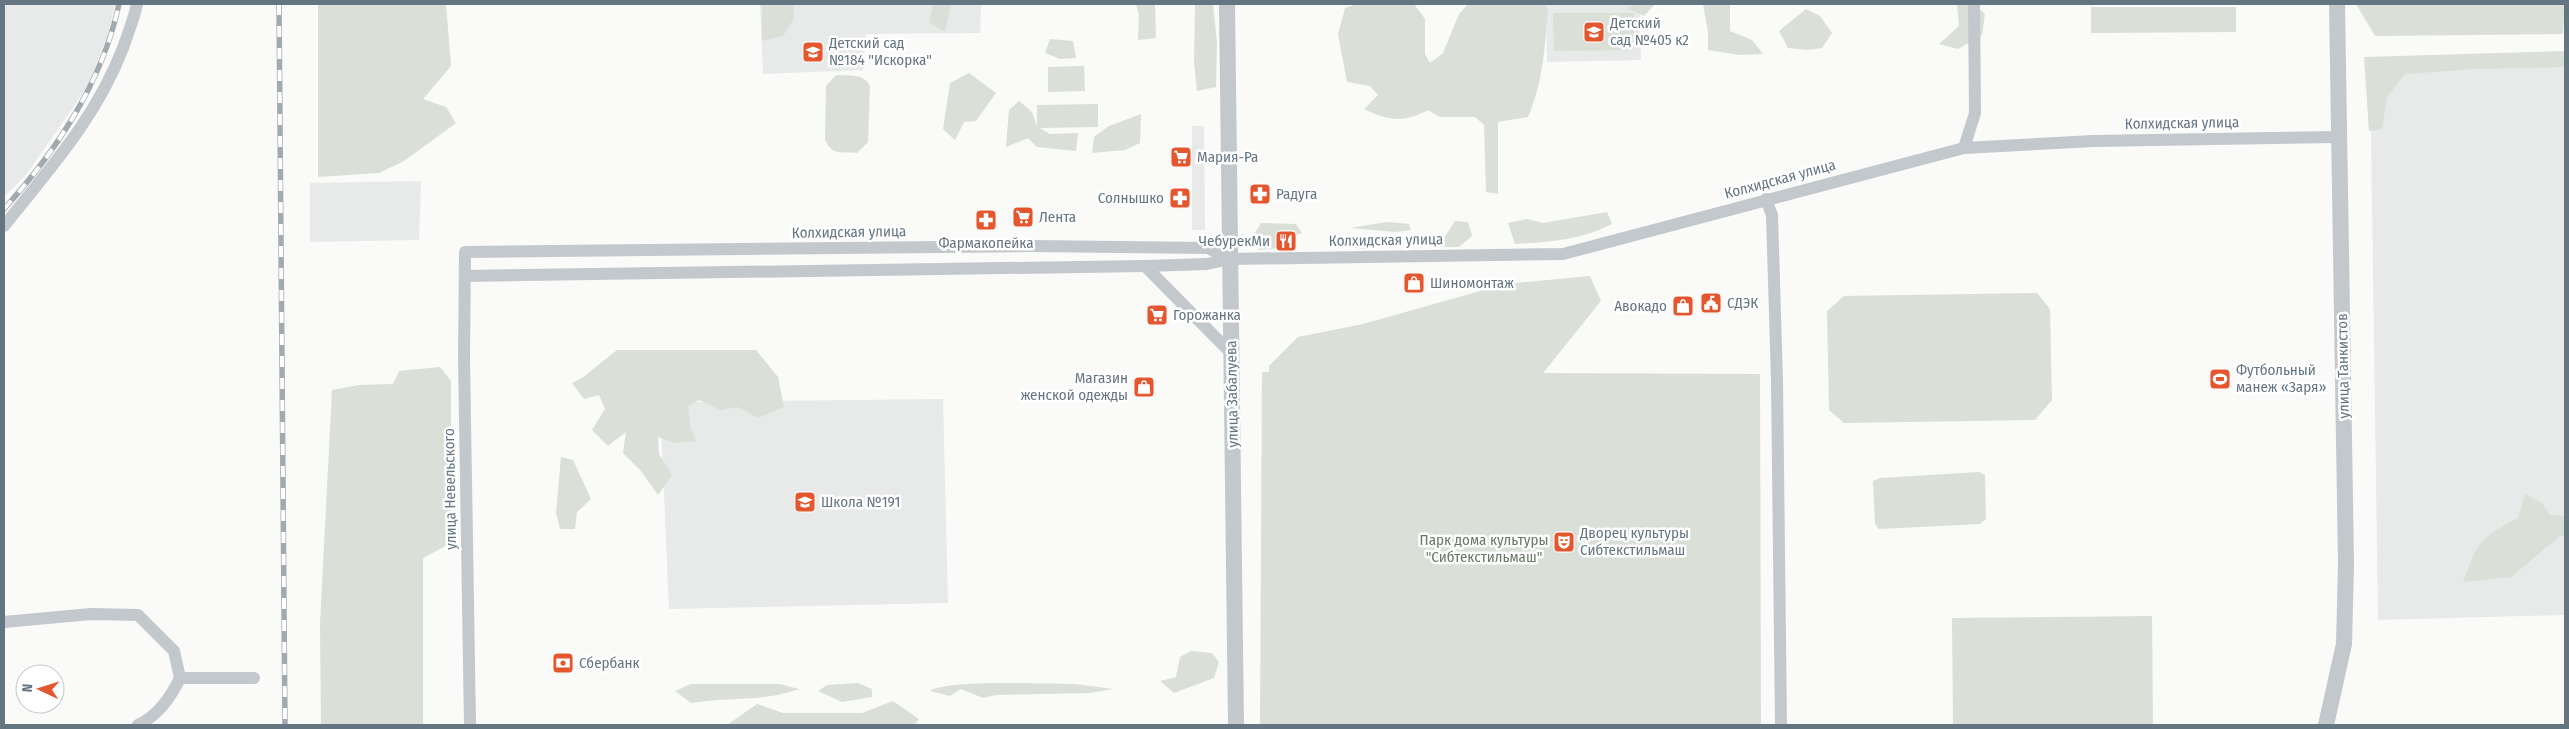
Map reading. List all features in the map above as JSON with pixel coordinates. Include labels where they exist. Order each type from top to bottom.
[{"type":"street","points":[[4,226],[80,130],[110,82],[135,16],[137,4]]},
{"type":"street","name":"улица Забалуева","points":[[1227,4],[1236,725]]},
{"type":"street","points":[[1964,148],[1975,113],[1974,4]]},
{"type":"street","name":"улица Танкистов","points":[[2326,725],[2344,644],[2346,564],[2337,4]]},
{"type":"street","name":"Колхидская улица","points":[[465,276],[1145,266],[1207,264],[1230,259],[1563,254],[1964,148],[2093,141],[2339,137]]},
{"type":"street","points":[[1766,199],[1772,215],[1777,382],[1781,725]]},
{"type":"street","name":"Колхидская улица","points":[[465,252],[1030,246],[1208,248],[1230,259]]},
{"type":"street","name":"улица Невельского","points":[[465,252],[470,725]]},
{"type":"street","points":[[1145,266],[1231,353]]},
{"type":"street","points":[[4,622],[90,614],[138,615],[174,651],[180,678],[174,690],[150,719],[138,725]]},
{"type":"street","points":[[180,678],[254,678]]},
{"type":"shaded area","points":[[4,4],[115,4],[108,35],[87,87],[26,175],[4,197]]},
{"type":"shaded area","name":"Детский сад №184 \"Искорка\"","points":[[760,4],[981,4],[980,33],[866,34],[863,70],[763,74]]},
{"type":"shaded area","name":"Детский сад №405 к2","points":[[1546,4],[1640,4],[1641,60],[1547,62]]},
{"type":"shaded area","points":[[2565,60],[2565,615],[2378,620],[2370,61]]},
{"type":"shaded area","points":[[1192,126],[1204,126],[1205,230],[1192,230]]},
{"type":"shaded area","points":[[421,181],[419,240],[310,242],[310,183]]},
{"type":"shaded area","name":"Школа №191","points":[[943,399],[948,603],[669,609],[660,402]]},
{"type":"green space","points":[[318,4],[446,4],[451,66],[423,99],[446,107],[456,123],[404,161],[379,173],[318,177]]},
{"type":"green space","points":[[762,4],[794,4],[794,18],[783,36],[762,41]]},
{"type":"green space","points":[[933,4],[951,4],[945,32],[929,23]]},
{"type":"green space","points":[[1136,4],[1155,4],[1156,38],[1138,40],[1139,15]]},
{"type":"green space","points":[[1195,4],[1213,4],[1217,43],[1216,87],[1197,91],[1194,62]]},
{"type":"green space","points":[[1357,4],[1414,4],[1425,19],[1425,54],[1430,63],[1443,53],[1459,14],[1468,4],[1545,4],[1548,9],[1542,64],[1537,91],[1528,117],[1498,122],[1498,194],[1486,192],[1484,125],[1475,117],[1440,117],[1428,110],[1411,117],[1396,119],[1381,116],[1364,109],[1378,95],[1370,86],[1347,82],[1338,34],[1345,8]]},
{"type":"green space","points":[[1638,4],[1655,4],[1644,16],[1628,8]]},
{"type":"green space","points":[[1703,4],[1730,4],[1730,31],[1752,40],[1763,54],[1740,55],[1708,50],[1708,32]]},
{"type":"green space","points":[[1957,4],[1974,4],[1985,14],[1982,35],[1958,49],[1939,44],[1959,26]]},
{"type":"green space","points":[[2356,4],[2565,4],[2563,34],[2375,36]]},
{"type":"green space","points":[[2091,7],[2236,7],[2236,32],[2091,33]]},
{"type":"green space","points":[[1806,9],[1820,16],[1832,33],[1822,48],[1807,50],[1788,48],[1779,31]]},
{"type":"green space","points":[[1553,13],[1634,13],[1634,50],[1554,51]]},
{"type":"green space","points":[[1050,39],[1073,41],[1076,58],[1060,59],[1045,53]]},
{"type":"green space","points":[[2564,51],[2565,67],[2474,69],[2405,74],[2387,97],[2382,129],[2369,131],[2364,57]]},
{"type":"green space","points":[[1084,66],[1085,91],[1048,92],[1048,67]]},
{"type":"green space","points":[[969,73],[996,93],[976,121],[964,122],[955,140],[943,129],[950,83]]},
{"type":"green space","points":[[836,75],[860,77],[870,86],[868,142],[857,153],[837,152],[830,148],[825,139],[826,86]]},
{"type":"green space","points":[[1019,101],[1032,112],[1037,126],[1037,105],[1098,104],[1098,127],[1040,128],[1050,134],[1078,133],[1076,151],[1037,147],[1028,138],[1006,147],[1009,110]]},
{"type":"green space","points":[[1141,114],[1140,143],[1125,150],[1092,153],[1094,137],[1109,126]]},
{"type":"green space","points":[[1607,212],[1612,224],[1589,234],[1553,241],[1515,244],[1508,223],[1527,219],[1543,223]]},
{"type":"green space","points":[[1455,221],[1468,222],[1472,236],[1459,247],[1438,247]]},
{"type":"green space","points":[[1387,222],[1409,224],[1411,230],[1395,232],[1350,228]]},
{"type":"green space","points":[[1261,223],[1296,224],[1302,233],[1295,236],[1282,236],[1280,248],[1259,250],[1255,233]]},
{"type":"green space","points":[[1329,236],[1381,240],[1386,246],[1366,249],[1336,246]]},
{"type":"green space","name":"Парк дома культуры \"Сибтекстильмаш\"","points":[[1590,276],[1601,301],[1543,373],[1760,374],[1761,725],[1260,725],[1262,372],[1269,372],[1269,366],[1298,337],[1363,324],[1505,284]]},
{"type":"green space","points":[[2037,293],[2050,309],[2052,400],[2035,420],[1844,423],[1829,410],[1827,311],[1844,296]]},
{"type":"green space","points":[[617,350],[756,350],[778,377],[784,407],[758,418],[738,407],[720,410],[699,400],[688,406],[691,429],[696,441],[675,443],[658,437],[659,454],[672,475],[658,495],[641,471],[623,453],[626,432],[608,446],[592,430],[605,409],[599,395],[584,399],[572,383],[582,378]]},
{"type":"green space","points":[[440,367],[451,381],[451,543],[423,558],[423,725],[321,725],[320,624],[332,390],[359,385],[393,384],[399,371]]},
{"type":"green space","points":[[561,457],[573,460],[591,499],[577,512],[575,529],[560,529],[556,513]]},
{"type":"green space","points":[[1979,472],[1985,475],[1986,519],[1980,524],[1879,529],[1875,524],[1873,481],[1880,478]]},
{"type":"green space","points":[[2525,494],[2542,503],[2550,515],[2565,516],[2565,536],[2560,536],[2511,577],[2463,582],[2472,558],[2487,536],[2518,518]]},
{"type":"green space","points":[[2152,616],[2153,725],[1953,725],[1952,618]]},
{"type":"green space","points":[[1191,651],[1212,653],[1219,662],[1214,678],[1174,693],[1160,681],[1176,677],[1180,657]]},
{"type":"green space","points":[[858,683],[872,689],[872,697],[842,702],[818,691],[827,685]]},
{"type":"green space","points":[[691,684],[779,684],[799,689],[759,698],[691,703],[675,691]]},
{"type":"green space","points":[[1075,684],[1113,689],[1090,693],[996,695],[983,698],[961,689],[950,696],[930,691],[940,687],[956,685]]},
{"type":"green space","points":[[893,701],[919,719],[914,725],[727,725],[757,704],[783,713],[862,713]]},
{"type":"railway","points":[[4,209],[42,163],[75,114],[101,61],[119,4]]},
{"type":"railway","points":[[279,4],[285,725]]},
{"type":"place","name":"Детский сад №405 к2","points":[[1594,32]]},
{"type":"place","name":"Детский сад №184 \"Искорка\"","points":[[813,52]]},
{"type":"place","name":"Мария-Ра","points":[[1181,157]]},
{"type":"place","name":"Радуга","points":[[1260,194]]},
{"type":"place","name":"Солнышко","points":[[1180,198]]},
{"type":"place","name":"Лента","points":[[1023,217]]},
{"type":"place","name":"Фармакопейка","points":[[986,220]]},
{"type":"place","name":"ЧебурекМи","points":[[1286,241]]},
{"type":"place","name":"Шиномонтаж","points":[[1414,283]]},
{"type":"place","name":"СДЭК","points":[[1711,303]]},
{"type":"place","name":"Авокадо","points":[[1683,306]]},
{"type":"place","name":"Горожанка","points":[[1157,315]]},
{"type":"place","name":"Футбольный манеж «Заря»","points":[[2220,379]]},
{"type":"place","name":"Магазин женской одежды","points":[[1144,387]]},
{"type":"place","name":"Школа №191","points":[[805,502]]},
{"type":"place","name":"Дворец культуры Сибтекстильмаш","points":[[1564,542]]},
{"type":"place","name":"Сбербанк","points":[[563,663]]}]
